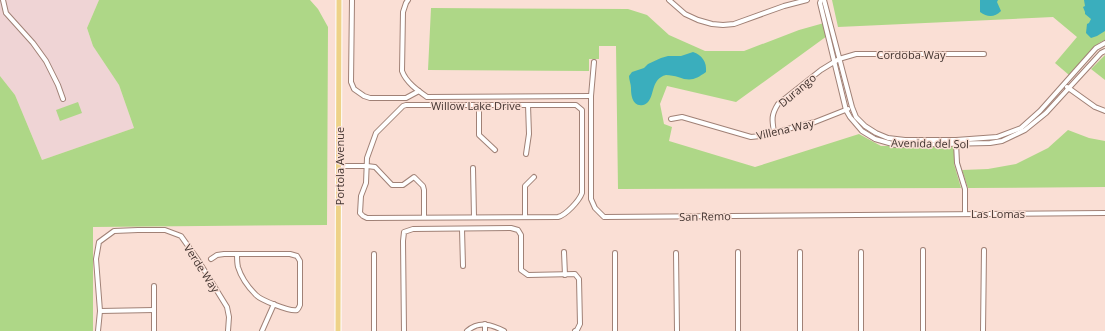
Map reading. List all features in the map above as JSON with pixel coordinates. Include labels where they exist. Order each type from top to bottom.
[{"type":"main road","name":"Portola Avenue","points":[[338,331],[339,0]]},
{"type":"street","points":[[3,0],[6,13],[46,60],[63,99]]},
{"type":"street","points":[[352,0],[351,82],[354,89],[370,98],[406,98],[419,91]]},
{"type":"street","points":[[408,0],[403,12],[402,71],[404,76],[426,96],[591,96]]},
{"type":"street","points":[[669,0],[685,14],[698,20],[723,25],[734,24],[784,6],[807,0]]},
{"type":"street","name":"Avenida del Sol","points":[[822,0],[856,117],[865,126],[888,138],[990,144],[1015,136],[1046,114],[1101,53],[1105,51]]},
{"type":"street","name":"Avenida del Sol","points":[[822,0],[820,3],[846,110],[862,131],[875,139],[896,145],[956,142],[997,137],[1021,128],[1040,111],[1096,48],[1105,43]]},
{"type":"street","name":"Cordoba Way","points":[[839,59],[856,54],[984,54]]},
{"type":"street","name":"Durango","points":[[774,132],[772,120],[773,111],[778,104],[821,70],[839,59]]},
{"type":"street","name":"San Remo","points":[[594,62],[591,96],[591,199],[594,208],[604,216],[965,213]]},
{"type":"street","points":[[1064,85],[1095,108],[1105,111]]},
{"type":"street","points":[[479,105],[479,135],[495,150]]},
{"type":"street","points":[[526,154],[529,134],[528,105]]},
{"type":"street","name":"Willow Lake Drive","points":[[528,105],[576,105],[582,110],[582,194],[565,214],[561,216],[525,217],[367,218],[360,213],[361,196],[366,183],[367,158],[376,133],[403,106],[528,105]]},
{"type":"street","name":"Villena Way","points":[[671,119],[682,117],[751,137],[815,122],[852,107]]},
{"type":"street","name":"Las Lomas","points":[[956,142],[957,163],[964,189],[965,213],[1105,213]]},
{"type":"street","points":[[339,166],[374,167],[392,185],[403,185],[414,177],[423,186],[424,217]]},
{"type":"street","points":[[473,168],[473,186],[475,191],[474,217]]},
{"type":"street","points":[[525,217],[525,186],[534,177]]},
{"type":"street","points":[[404,331],[404,232],[413,229],[511,228],[518,230],[521,235],[522,270],[528,275],[575,274],[579,279],[580,324],[575,331]]},
{"type":"street","points":[[462,229],[463,266]]},
{"type":"street","name":"Verde Way","points":[[98,331],[100,311],[96,259],[99,242],[114,231],[138,230],[165,230],[181,236],[227,306],[229,317],[228,331]]},
{"type":"street","points":[[923,250],[923,331]]},
{"type":"street","points":[[983,331],[984,250]]},
{"type":"street","points":[[564,252],[565,274]]},
{"type":"street","points":[[738,252],[738,331]]},
{"type":"street","points":[[800,252],[800,331]]},
{"type":"street","points":[[861,252],[861,331]]},
{"type":"street","points":[[615,253],[615,331]]},
{"type":"street","points":[[676,253],[676,331]]},
{"type":"street","points":[[211,259],[217,255],[237,254],[290,254],[297,256],[300,261],[300,305],[297,310],[291,310],[263,300],[257,296],[245,281],[238,267],[237,254]]},
{"type":"street","points":[[374,254],[374,331]]},
{"type":"street","points":[[154,286],[154,331]]},
{"type":"street","points":[[262,331],[274,304]]},
{"type":"street","points":[[100,311],[154,310]]},
{"type":"street","points":[[485,324],[485,331]]},
{"type":"street","points":[[467,331],[473,326],[485,324],[497,327],[504,331]]},
{"type":"shaded area","points":[[0,0],[99,0],[87,28],[93,46],[119,85],[134,128],[42,160],[15,95],[0,76]]},
{"type":"green space","points":[[99,0],[310,0],[318,9],[328,27],[327,225],[93,227],[93,331],[0,331],[0,76],[15,95],[42,160],[134,128],[119,85],[93,46],[87,28]]},
{"type":"green space","points":[[832,0],[1105,0],[1105,40],[1099,43],[1069,75],[1055,63],[1077,37],[1053,17],[838,27]]},
{"type":"green space","points":[[431,8],[628,9],[647,15],[669,35],[705,51],[744,51],[799,30],[824,23],[827,36],[736,102],[667,86],[660,104],[664,124],[672,127],[669,141],[755,167],[859,134],[881,146],[954,146],[954,164],[961,188],[618,189],[616,46],[599,46],[599,59],[589,59],[589,71],[428,70]]},
{"type":"green space","points":[[1105,55],[1105,80],[1091,69]]},
{"type":"green space","points":[[78,102],[82,113],[60,121],[56,110]]},
{"type":"green space","points":[[1068,130],[1089,138],[1105,141],[1105,187],[968,188],[962,170],[988,169],[1016,164],[1048,148]]},
{"type":"water","points":[[980,0],[998,0],[997,2],[1001,11],[996,15],[991,16],[983,14],[980,12]]},
{"type":"water","points":[[1084,0],[1105,0],[1105,31],[1091,38],[1086,33],[1087,24],[1091,19],[1085,14],[1083,7],[1085,6]]},
{"type":"water","points":[[693,52],[703,59],[706,65],[706,72],[696,78],[690,79],[683,79],[669,75],[661,77],[656,83],[648,102],[643,105],[639,105],[634,102],[629,78],[632,72],[644,68],[648,64],[661,58],[668,56],[681,56]]}]
